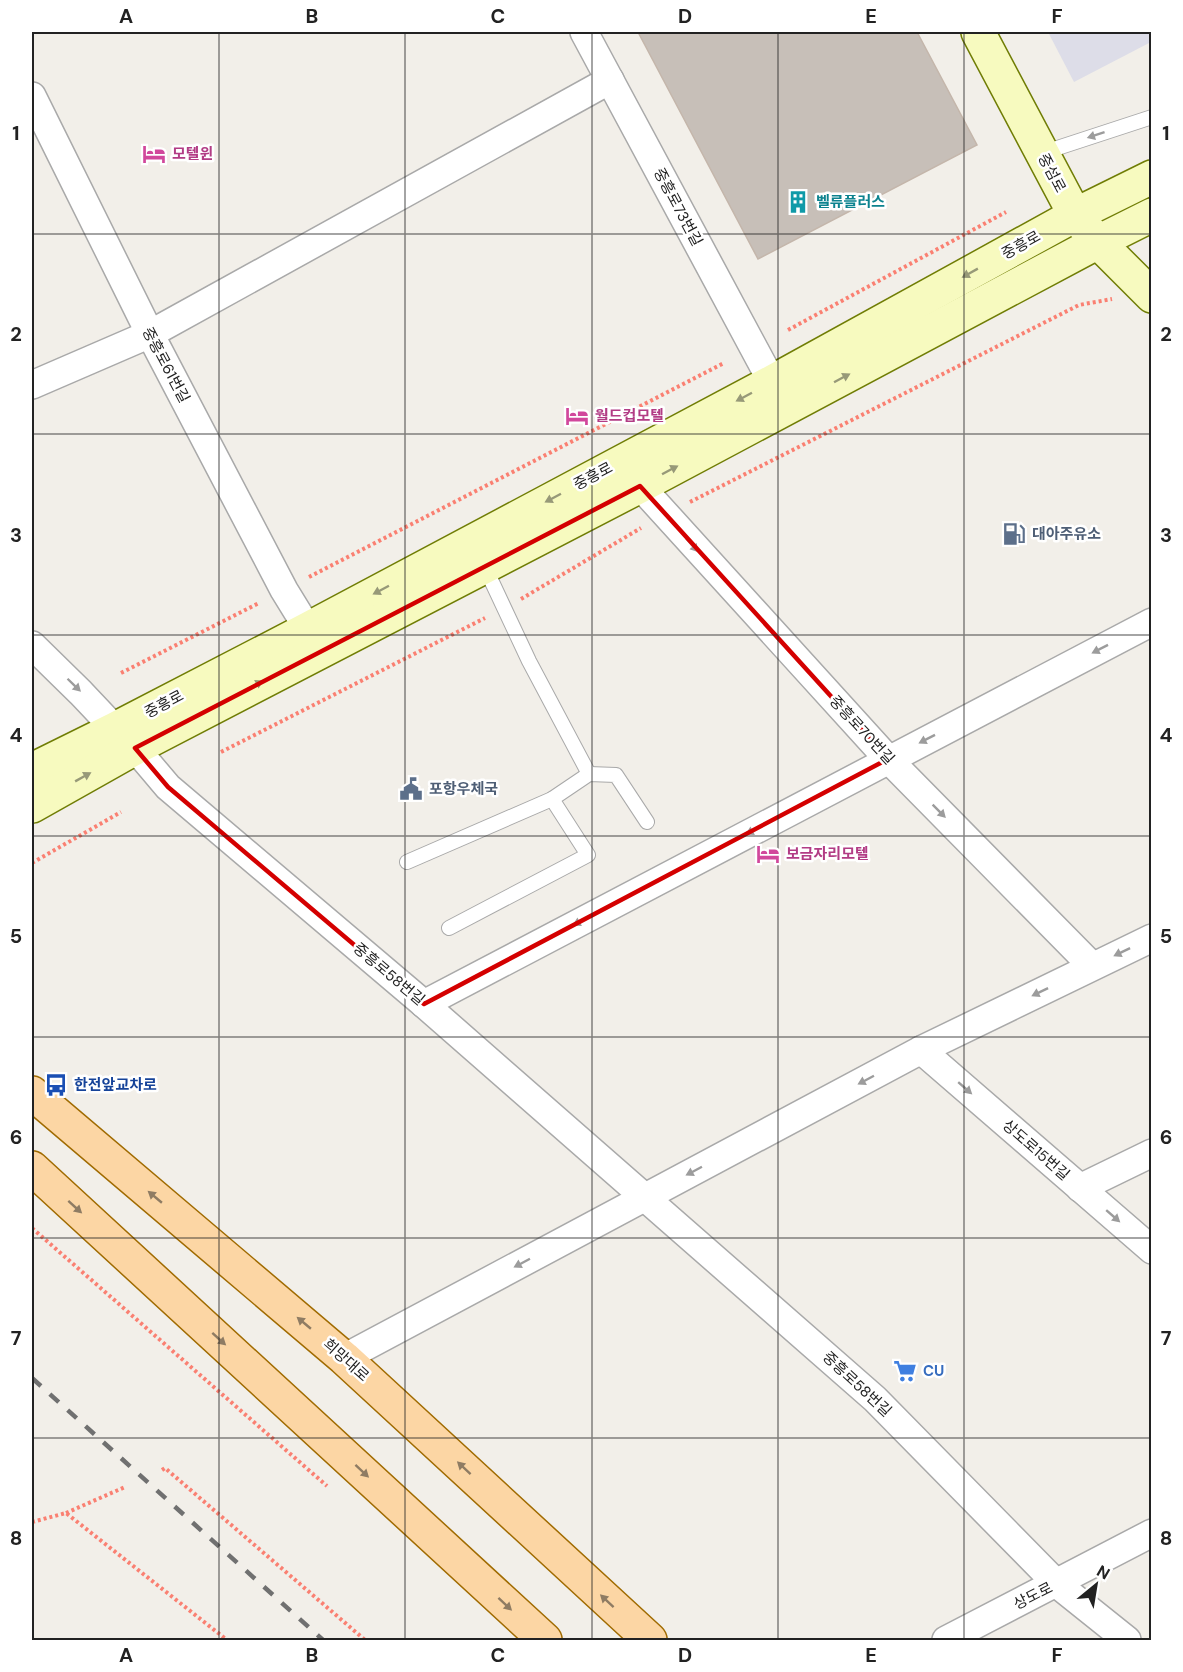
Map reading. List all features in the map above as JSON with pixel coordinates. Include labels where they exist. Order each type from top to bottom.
[{"type":"main road","name":"중섬로","points":[[978,32],[1075,215],[1098,242],[1152,296]]},
{"type":"main road","name":"중흥로","points":[[32,806],[125,739],[308,629],[772,382],[1075,215],[1152,177]]},
{"type":"main road","name":"중흥로","points":[[32,770],[125,739],[484,565],[640,486],[1152,215]]},
{"type":"main road","name":"희망대로","points":[[32,1093],[344,1358],[650,1641]]},
{"type":"main road","points":[[32,1168],[545,1641]]},
{"type":"street","name":"중흥로73번길","points":[[584,32],[772,382]]},
{"type":"street","points":[[32,385],[150,334],[610,80]]},
{"type":"street","name":"중흥로61번길","points":[[32,96],[150,334],[284,590],[308,629]]},
{"type":"street","name":"중흥로70번길","points":[[640,486],[888,759],[1092,966]]},
{"type":"street","points":[[424,1004],[1152,622]]},
{"type":"street","name":"중흥로58번길","points":[[32,645],[81,693],[168,787],[424,1004],[875,1399],[1058,1584],[1127,1641]]},
{"type":"street","points":[[344,1358],[921,1050],[1152,938]]},
{"type":"street","name":"상도로15번길","points":[[921,1050],[1152,1250]]},
{"type":"street","points":[[1080,1188],[1152,1153]]},
{"type":"street","name":"상도로","points":[[946,1641],[1152,1533]]},
{"type":"lane","points":[[1042,153],[1151,119]]},
{"type":"lane","points":[[484,565],[529,661],[589,774]]},
{"type":"lane","points":[[406,862],[552,799],[589,774],[616,775],[647,822]]},
{"type":"lane","points":[[449,928],[588,855],[552,799]]},
{"type":"path","points":[[788,330],[1006,212]]},
{"type":"path","points":[[121,673],[724,363]]},
{"type":"path","points":[[32,863],[121,812]]},
{"type":"path","points":[[32,1228],[335,1492]]},
{"type":"path","points":[[162,1470],[165,1468],[365,1641]]},
{"type":"path","points":[[32,1522],[66,1514],[125,1487]]},
{"type":"path","points":[[66,1514],[227,1641]]},
{"type":"highlighted area","points":[[640,486],[888,759],[424,1004],[168,787],[135,748],[484,565]]},
{"type":"shaded area","points":[[1048,32],[1151,32],[1151,42],[1074,82]]},
{"type":"building","name":"벨류플러스","points":[[638,32],[917,32],[977,145],[758,259]]},
{"type":"railway","points":[[32,1378],[323,1640]]},
{"type":"place","name":"모텔윈","points":[[154,154]]},
{"type":"place","name":"벨류플러스","points":[[798,202]]},
{"type":"place","name":"월드컵모텔","points":[[577,416]]},
{"type":"place","name":"대아주유소","points":[[1014,534]]},
{"type":"place","name":"포항우체국","points":[[411,789]]},
{"type":"place","name":"보금자리모텔","points":[[768,854]]},
{"type":"place","name":"한전앞교차로","points":[[56,1085]]},
{"type":"place","name":"CU","points":[[905,1371]]}]
